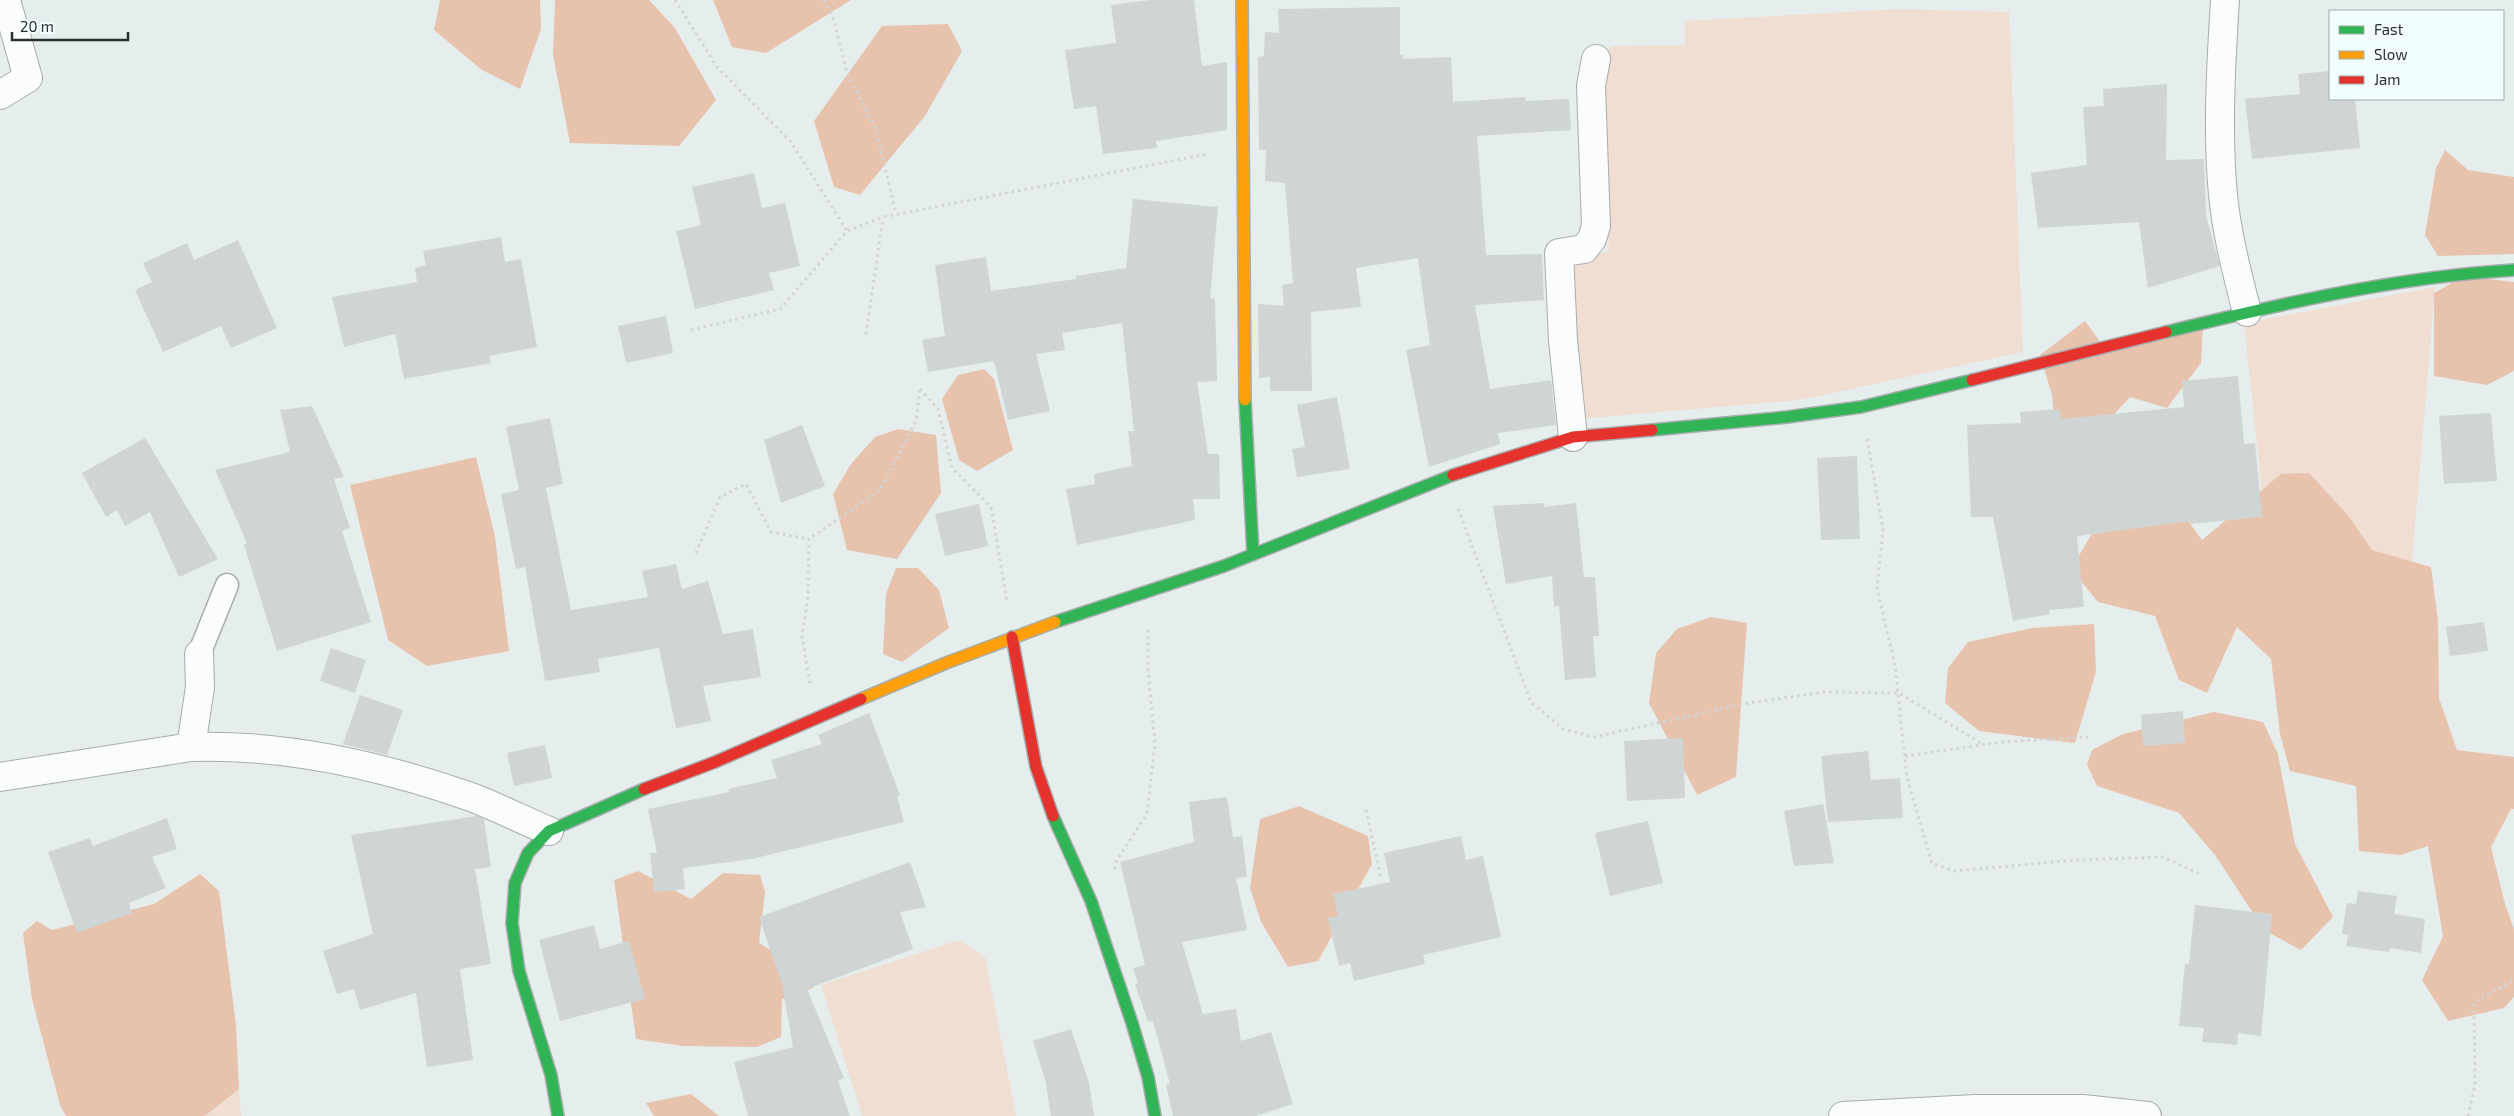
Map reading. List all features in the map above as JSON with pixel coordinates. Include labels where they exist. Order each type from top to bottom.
[{"type":"street","points":[[0,95],[28,78],[6,0]]},
{"type":"street","points":[[1242,0],[1243,371],[1253,554]]},
{"type":"street","points":[[2225,0],[2221,118],[2223,195],[2231,250],[2247,312]]},
{"type":"street","points":[[1574,437],[1563,340],[1559,253],[1584,249],[1592,239],[1596,226],[1591,86],[1596,59]]},
{"type":"street","points":[[558,1116],[551,1075],[518,971],[512,923],[515,883],[528,853],[549,831],[619,799],[715,762],[1012,637],[1147,590],[1224,566],[1446,477],[1574,437],[1787,417],[1861,407],[2247,312],[2384,285],[2463,274],[2514,270]]},
{"type":"street","points":[[1012,637],[1036,767],[1058,831],[1091,901],[1138,1041],[1148,1076],[1155,1116]]},
{"type":"street","points":[[191,746],[200,687],[199,654]]},
{"type":"street","points":[[0,777],[191,746],[274,749],[351,761],[469,796],[549,831]]},
{"type":"street","points":[[1843,1116],[1975,1109],[2083,1109],[2147,1116]]},
{"type":"lane","points":[[199,654],[226,585]]},
{"type":"path","points":[[675,0],[717,67],[791,142],[847,231]]},
{"type":"path","points":[[824,0],[833,17],[846,73],[876,129],[896,214]]},
{"type":"path","points":[[691,330],[780,309],[847,231],[883,217],[1241,148]]},
{"type":"path","points":[[866,334],[883,217]]},
{"type":"path","points":[[696,553],[720,497],[746,484],[771,532],[809,539],[880,490],[916,421],[920,389],[938,409],[952,468],[991,507],[1000,552],[1012,637]]},
{"type":"path","points":[[1861,407],[1883,529],[1877,588],[1895,665],[1907,778],[1932,863],[1954,871],[2076,860],[2163,857],[2200,874]]},
{"type":"path","points":[[1446,477],[1531,702],[1562,729],[1594,737],[1758,702],[1824,692],[1899,693],[1984,745]]},
{"type":"path","points":[[809,539],[808,597],[802,636],[816,718]]},
{"type":"path","points":[[1091,901],[1113,872],[1117,860],[1147,814],[1155,744],[1148,670],[1147,590]]},
{"type":"path","points":[[1905,756],[1984,745],[2088,737]]},
{"type":"path","points":[[1366,810],[1381,878]]},
{"type":"path","points":[[2468,1116],[2475,1085],[2474,1002],[2514,980]]},
{"type":"shaded area","points":[[440,0],[540,0],[541,29],[520,89],[482,70],[434,30]]},
{"type":"shaded area","points":[[555,0],[649,0],[675,28],[716,100],[679,146],[570,143],[553,55]]},
{"type":"shaded area","points":[[713,0],[851,0],[766,53],[732,47]]},
{"type":"shaded area","points":[[1899,9],[2009,12],[2023,352],[1800,400],[1579,419],[1566,259],[1609,252],[1599,84],[1610,46],[1685,45],[1685,21]]},
{"type":"shaded area","points":[[948,24],[962,51],[925,116],[860,195],[834,187],[814,121],[882,26]]},
{"type":"shaded area","points":[[2445,150],[2468,170],[2514,177],[2514,254],[2438,256],[2425,235],[2436,168]]},
{"type":"shaded area","points":[[2464,276],[2514,282],[2514,371],[2487,385],[2434,376],[2434,293]]},
{"type":"shaded area","points":[[2435,287],[2412,561],[2269,559],[2244,323]]},
{"type":"shaded area","points":[[2085,321],[2108,353],[2203,327],[2201,363],[2167,408],[2130,397],[2085,446],[2058,452],[2052,395],[2040,355]]},
{"type":"shaded area","points":[[984,369],[994,379],[1013,450],[977,471],[959,460],[942,399],[958,375]]},
{"type":"shaded area","points":[[898,429],[936,435],[941,493],[897,559],[847,550],[833,494],[851,464],[875,437]]},
{"type":"shaded area","points":[[476,457],[495,537],[509,651],[427,666],[388,640],[350,485]]},
{"type":"shaded area","points":[[2309,473],[2347,514],[2372,550],[2431,567],[2438,620],[2439,698],[2457,750],[2514,757],[2514,809],[2511,809],[2491,847],[2505,904],[2514,929],[2514,997],[2504,1008],[2448,1021],[2422,980],[2443,936],[2428,846],[2400,855],[2359,851],[2356,786],[2290,771],[2280,734],[2271,659],[2237,627],[2207,693],[2179,680],[2155,616],[2098,602],[2071,569],[2093,532],[2178,507],[2202,540],[2281,474]]},
{"type":"shaded area","points":[[896,568],[918,568],[939,590],[949,628],[902,662],[883,654],[886,594]]},
{"type":"shaded area","points":[[1711,617],[1747,623],[1736,777],[1697,795],[1649,703],[1656,653],[1677,629]]},
{"type":"shaded area","points":[[2094,624],[2096,672],[2075,743],[1979,731],[1945,703],[1948,668],[1968,642],[2032,628]]},
{"type":"shaded area","points":[[2214,712],[2263,722],[2278,754],[2295,844],[2333,917],[2301,950],[2264,930],[2215,855],[2179,813],[2097,786],[2087,765],[2092,750],[2123,734]]},
{"type":"shaded area","points":[[1299,806],[1368,836],[1372,864],[1318,961],[1288,967],[1261,922],[1250,888],[1260,819]]},
{"type":"shaded area","points":[[638,871],[691,899],[723,873],[760,875],[765,892],[759,943],[809,973],[813,988],[782,999],[781,1037],[757,1047],[683,1046],[636,1039],[614,880]]},
{"type":"shaded area","points":[[200,874],[219,891],[236,1025],[239,1089],[205,1116],[66,1116],[60,1105],[32,999],[23,933],[37,921],[52,930],[154,904]]},
{"type":"shaded area","points":[[959,940],[985,957],[1016,1116],[862,1116],[821,985]]},
{"type":"shaded area","points":[[239,1089],[241,1116],[205,1116]]},
{"type":"shaded area","points":[[691,1094],[719,1116],[654,1116],[646,1103]]},
{"type":"building","points":[[1151,0],[1194,0],[1202,66],[1227,62],[1227,130],[1156,141],[1157,148],[1103,154],[1096,106],[1074,109],[1065,50],[1116,43],[1111,5]]},
{"type":"building","points":[[1400,7],[1400,55],[1403,55],[1403,59],[1451,57],[1453,102],[1525,97],[1525,101],[1569,99],[1571,130],[1477,136],[1486,255],[1542,254],[1544,300],[1475,305],[1490,389],[1551,380],[1556,425],[1498,433],[1500,444],[1429,467],[1406,350],[1430,345],[1418,258],[1356,268],[1361,307],[1311,312],[1312,391],[1270,391],[1270,377],[1259,378],[1258,304],[1284,306],[1282,285],[1293,283],[1285,183],[1265,181],[1266,150],[1259,150],[1258,57],[1264,56],[1265,32],[1279,33],[1278,9]]},
{"type":"building","points":[[2329,71],[2329,100],[2355,100],[2360,148],[2252,159],[2245,99],[2300,94],[2298,74]]},
{"type":"building","points":[[2167,84],[2166,160],[2204,159],[2206,216],[2220,266],[2148,288],[2139,222],[2038,228],[2031,173],[2087,165],[2083,107],[2104,106],[2103,89]]},
{"type":"building","points":[[754,173],[762,208],[785,203],[800,266],[769,273],[774,290],[695,309],[676,231],[701,225],[692,187]]},
{"type":"building","points":[[1133,199],[1218,207],[1210,298],[1215,299],[1217,381],[1197,382],[1208,454],[1219,454],[1220,499],[1193,499],[1195,520],[1077,545],[1066,489],[1095,484],[1094,474],[1132,466],[1128,431],[1134,431],[1122,323],[1062,333],[1065,350],[1036,354],[1050,411],[1008,420],[994,361],[928,372],[922,340],[945,336],[935,265],[986,257],[991,291],[1076,279],[1076,276],[1126,268]]},
{"type":"building","points":[[501,237],[505,262],[521,259],[537,347],[489,356],[491,363],[404,379],[395,334],[344,347],[332,297],[417,282],[415,268],[426,265],[423,251]]},
{"type":"building","points":[[238,240],[277,328],[231,348],[221,326],[163,352],[135,290],[152,282],[143,263],[187,243],[194,260]]},
{"type":"building","points":[[666,316],[673,353],[626,363],[618,326]]},
{"type":"building","points":[[2238,376],[2244,444],[2255,443],[2262,517],[2190,524],[2190,521],[2077,536],[2084,607],[2049,610],[2050,614],[2013,621],[1993,517],[1971,517],[1967,425],[2021,423],[2020,412],[2060,409],[2061,419],[2184,407],[2182,381]]},
{"type":"building","points":[[1337,397],[1350,469],[1297,477],[1292,449],[1305,447],[1297,405]]},
{"type":"building","points":[[312,406],[344,477],[334,479],[350,528],[342,531],[371,622],[277,651],[244,545],[247,543],[215,470],[290,452],[280,410]]},
{"type":"building","points":[[2491,413],[2497,481],[2444,484],[2439,416]]},
{"type":"building","points":[[550,418],[563,484],[546,488],[571,610],[648,597],[642,571],[676,564],[682,589],[708,581],[723,634],[753,629],[761,677],[703,686],[711,721],[676,728],[659,648],[598,659],[600,672],[545,681],[525,567],[516,569],[501,494],[519,490],[506,427]]},
{"type":"building","points":[[802,425],[825,486],[781,503],[764,440]]},
{"type":"building","points":[[145,438],[218,559],[179,577],[150,512],[125,526],[117,510],[106,517],[82,473]]},
{"type":"building","points":[[1857,456],[1860,539],[1821,540],[1817,458]]},
{"type":"building","points":[[1544,503],[1544,507],[1576,503],[1584,577],[1595,577],[1599,636],[1593,636],[1596,677],[1565,680],[1559,606],[1554,607],[1552,576],[1506,584],[1493,506]]},
{"type":"building","points":[[979,504],[988,546],[945,556],[935,514]]},
{"type":"building","points":[[2484,622],[2488,651],[2450,656],[2446,627]]},
{"type":"building","points":[[331,648],[366,660],[355,693],[320,681]]},
{"type":"building","points":[[360,695],[403,710],[387,755],[343,744]]},
{"type":"building","points":[[2183,711],[2185,743],[2143,746],[2141,715]]},
{"type":"building","points":[[869,713],[900,795],[897,796],[904,822],[752,859],[683,868],[685,889],[654,892],[650,853],[657,853],[648,809],[729,792],[728,789],[777,778],[771,760],[822,744],[818,735]]},
{"type":"building","points":[[1683,738],[1685,798],[1627,801],[1624,741]]},
{"type":"building","points":[[545,745],[552,778],[514,786],[507,753]]},
{"type":"building","points":[[1868,751],[1871,780],[1900,778],[1903,818],[1828,822],[1821,756]]},
{"type":"building","points":[[1227,797],[1233,837],[1242,836],[1247,877],[1236,878],[1247,930],[1182,942],[1203,1014],[1236,1009],[1241,1041],[1271,1032],[1293,1104],[1255,1116],[1173,1116],[1166,1085],[1170,1084],[1153,1021],[1148,1022],[1135,984],[1138,983],[1133,968],[1145,965],[1120,862],[1194,842],[1189,802]]},
{"type":"building","points":[[1823,804],[1834,863],[1794,866],[1784,811]]},
{"type":"building","points":[[477,816],[484,819],[491,867],[475,869],[491,964],[460,969],[473,1060],[427,1067],[416,993],[360,1010],[354,989],[337,994],[323,951],[373,934],[351,835]]},
{"type":"building","points":[[167,818],[177,849],[152,857],[166,888],[129,903],[132,913],[77,933],[48,852],[90,838],[93,846]]},
{"type":"building","points":[[1648,821],[1663,883],[1610,896],[1595,833]]},
{"type":"building","points":[[1461,836],[1466,860],[1483,856],[1501,937],[1423,955],[1425,964],[1354,981],[1350,963],[1339,966],[1328,918],[1338,916],[1333,894],[1390,882],[1384,853]]},
{"type":"building","points":[[910,862],[926,907],[900,912],[913,949],[807,989],[844,1078],[838,1081],[850,1116],[748,1116],[734,1062],[793,1047],[782,984],[759,917]]},
{"type":"building","points":[[2358,891],[2397,896],[2394,914],[2425,919],[2421,953],[2390,948],[2389,952],[2346,946],[2348,935],[2342,934],[2347,903],[2356,904]]},
{"type":"building","points":[[2195,905],[2272,914],[2261,1036],[2238,1033],[2237,1045],[2202,1042],[2204,1028],[2179,1026],[2185,964],[2189,964]]},
{"type":"building","points":[[594,925],[600,949],[629,941],[645,999],[560,1021],[539,940]]},
{"type":"building","points":[[1071,1029],[1089,1083],[1094,1116],[1051,1116],[1045,1079],[1033,1041]]},
{"type":"traffic: fast","points":[[2166,332],[2252,311],[2382,285],[2514,270]]},
{"type":"traffic: fast","points":[[1652,430],[1787,417],[1861,407],[1972,380]]},
{"type":"traffic: fast","points":[[1245,400],[1253,554]]},
{"type":"traffic: fast","points":[[1055,622],[1224,566],[1453,475]]},
{"type":"traffic: fast","points":[[558,1116],[551,1075],[519,971],[512,923],[515,883],[528,853],[549,831],[644,789]]},
{"type":"traffic: fast","points":[[1053,816],[1091,901],[1132,1023],[1148,1077],[1155,1116]]},
{"type":"traffic: slow","points":[[1242,0],[1245,400]]},
{"type":"traffic: slow","points":[[861,699],[946,663],[1055,622]]},
{"type":"traffic: jam","points":[[1972,380],[2166,332]]},
{"type":"traffic: jam","points":[[1453,475],[1573,437],[1652,430]]},
{"type":"traffic: jam","points":[[1012,637],[1036,767],[1053,816]]},
{"type":"traffic: jam","points":[[644,789],[715,762],[861,699]]}]
